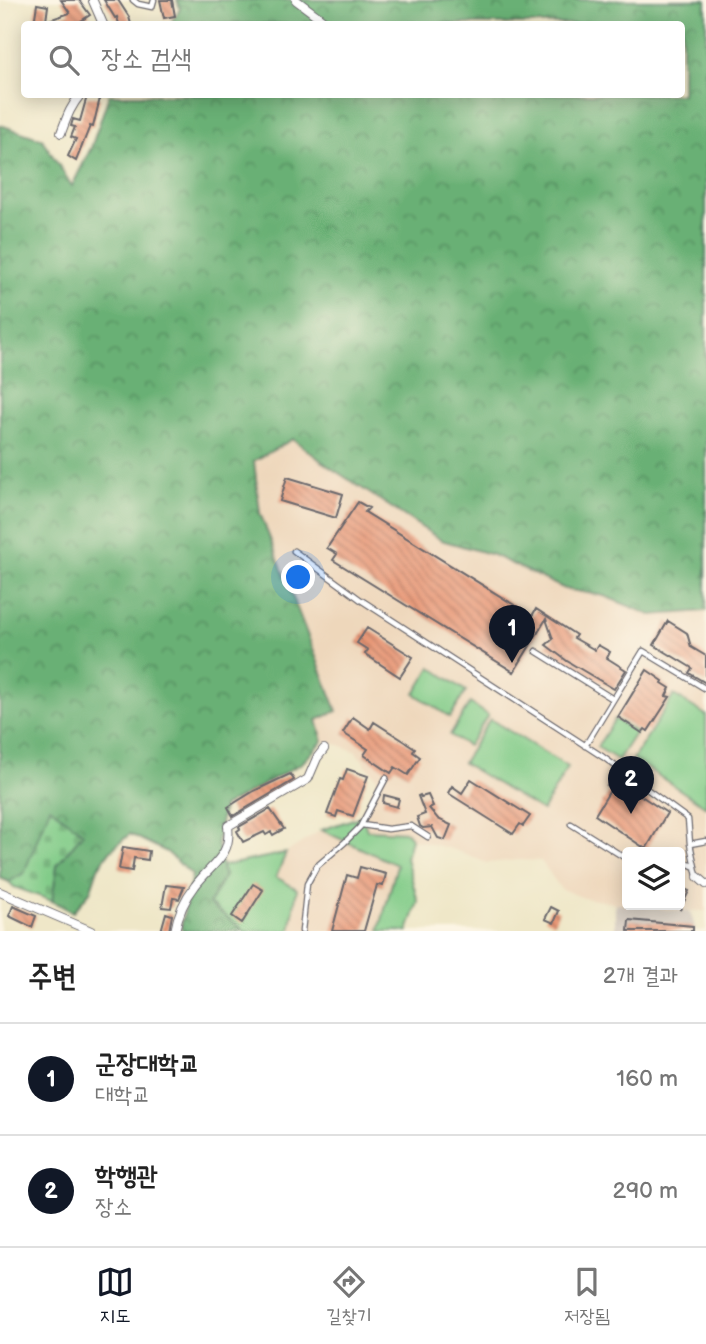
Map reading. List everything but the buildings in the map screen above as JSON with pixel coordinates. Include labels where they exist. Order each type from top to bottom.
[{"type":"street","points":[[93,0],[102,21]]},
{"type":"street","points":[[296,0],[324,21]]},
{"type":"street","points":[[61,133],[74,101],[78,98]]},
{"type":"street","points":[[175,931],[178,912],[195,886],[224,854],[230,838],[228,826],[309,779],[317,758],[324,749]]},
{"type":"street","points":[[696,872],[706,884]]},
{"type":"street","points":[[0,892],[91,931]]},
{"type":"lane","points":[[133,0],[152,7],[154,0]]},
{"type":"lane","points":[[294,551],[361,600],[585,746],[688,819],[696,872]]},
{"type":"lane","points":[[536,651],[613,699]]},
{"type":"lane","points":[[585,746],[643,651],[706,690]]},
{"type":"lane","points":[[302,931],[307,884],[317,866],[362,825],[386,778]]},
{"type":"lane","points":[[571,824],[622,856]]},
{"type":"lane","points":[[362,825],[388,830],[411,826],[428,837]]},
{"type":"lane","points":[[690,844],[706,841]]},
{"type":"lane","points":[[685,864],[696,872]]},
{"type":"shaded area","points":[[293,439],[328,466],[441,540],[493,555],[564,589],[604,596],[651,615],[706,611],[706,911],[669,910],[685,910],[685,847],[622,847],[622,904],[584,898],[561,889],[541,861],[487,863],[452,849],[411,839],[407,832],[367,830],[362,816],[377,778],[355,751],[323,741],[317,720],[337,711],[260,513],[254,461]]},
{"type":"shaded area","points":[[321,830],[397,865],[379,930],[381,931],[290,931],[297,889],[276,877],[286,853]]},
{"type":"shaded area","points":[[615,903],[622,904],[622,910],[690,911],[696,931],[615,931]]},
{"type":"green space","points":[[177,0],[706,0],[706,611],[651,615],[604,596],[565,589],[493,555],[441,540],[328,466],[293,439],[254,461],[260,513],[337,711],[317,720],[323,741],[302,763],[223,807],[217,842],[224,876],[209,904],[245,931],[184,931],[181,928],[192,875],[167,852],[130,834],[111,850],[98,868],[90,892],[73,912],[52,901],[57,865],[83,833],[23,876],[9,882],[0,878],[0,125],[42,139],[72,186],[91,148],[108,98],[685,98],[685,21],[172,21],[180,9]]},
{"type":"green space","points":[[431,667],[466,691],[450,717],[415,694]]},
{"type":"green space","points":[[674,695],[706,715],[706,807],[633,759]]},
{"type":"green space","points":[[470,703],[488,715],[468,746],[450,735]]},
{"type":"green space","points":[[490,719],[568,767],[542,811],[463,763]]},
{"type":"green space","points":[[615,719],[636,732],[618,760],[597,747]]},
{"type":"green space","points":[[50,807],[83,833],[57,865],[52,901],[14,887],[9,882],[24,873]]},
{"type":"green space","points":[[362,816],[367,830],[407,832],[411,839],[406,858],[418,902],[408,931],[379,931],[397,865],[321,830]]},
{"type":"green space","points":[[286,853],[276,877],[297,889],[290,931],[245,931],[209,904],[224,876],[222,866]]},
{"type":"place","name":"군장대학교","points":[[512,663]]},
{"type":"place","name":"학행관","points":[[631,814]]}]
